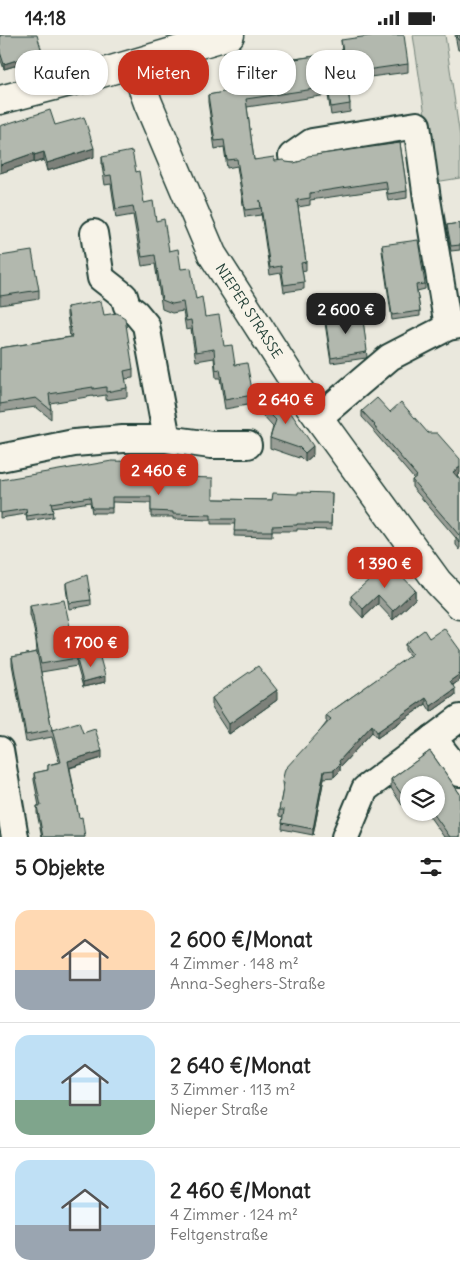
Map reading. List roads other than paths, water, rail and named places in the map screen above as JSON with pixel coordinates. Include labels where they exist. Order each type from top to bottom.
[{"type":"street","points":[[180,50],[230,35]]},
{"type":"street","points":[[0,100],[118,69]]},
{"type":"street","name":"NIEPER STRASSE","points":[[145,95],[212,254],[318,418],[438,583],[460,605]]},
{"type":"street","points":[[292,156],[312,141],[417,125],[427,199],[454,326],[390,357],[318,418]]},
{"type":"street","points":[[94,233],[101,277],[124,296],[127,306],[146,325],[166,439]]},
{"type":"street","points":[[0,458],[74,443],[123,439],[166,439],[211,445],[248,445]]},
{"type":"street","points":[[345,837],[365,789],[460,718]]},
{"type":"street","points":[[433,738],[460,773]]},
{"type":"street","points":[[0,750],[15,837]]}]
